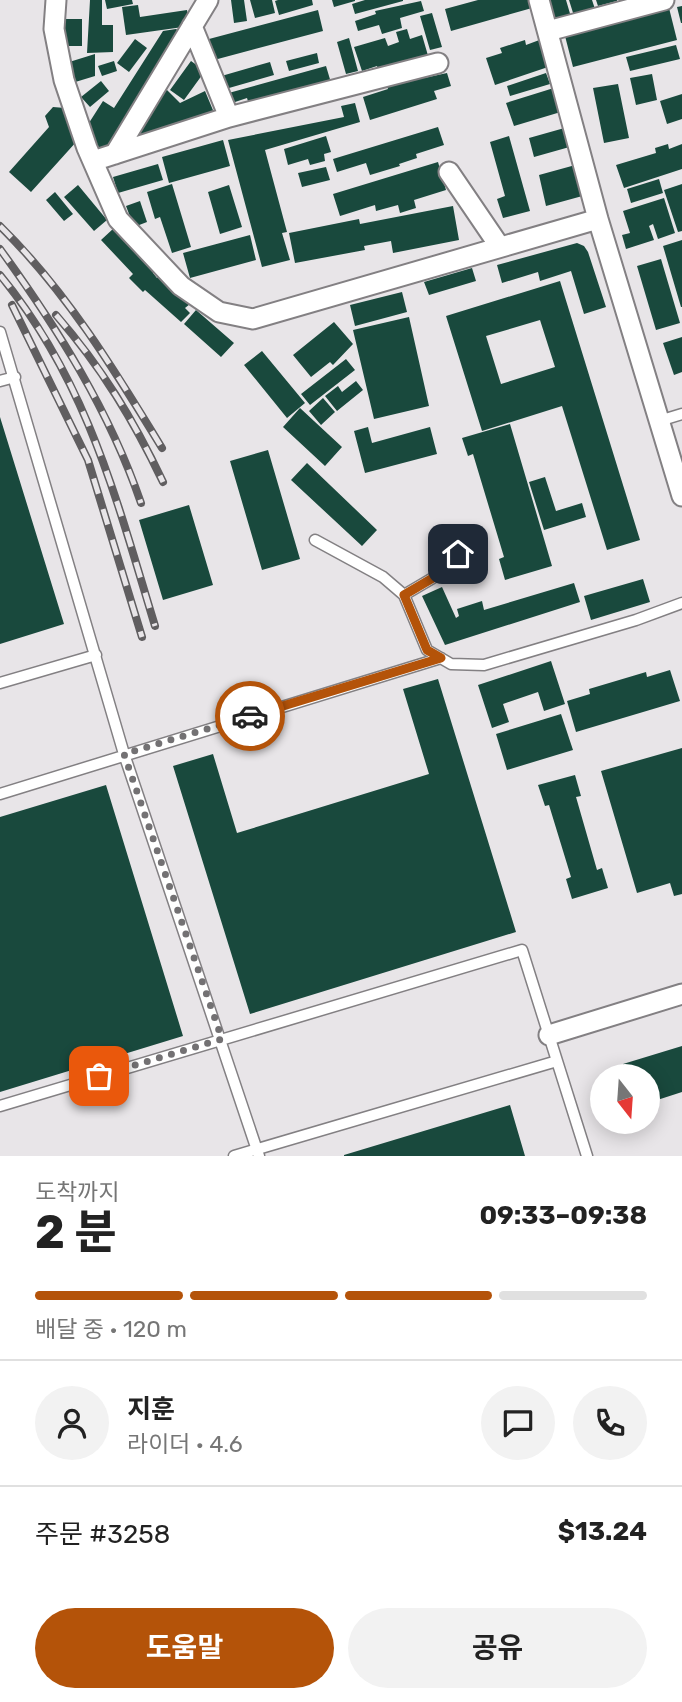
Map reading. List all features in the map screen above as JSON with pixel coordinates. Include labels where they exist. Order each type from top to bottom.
[{"type":"street","points":[[56,0],[54,29],[64,80],[118,219],[180,286],[219,312],[253,319],[598,219]]},
{"type":"street","points":[[115,154],[208,0]]},
{"type":"street","points":[[539,0],[598,219],[682,496]]},
{"type":"street","points":[[548,31],[664,0]]},
{"type":"street","points":[[192,26],[229,117]]},
{"type":"street","points":[[93,160],[229,117],[438,63]]},
{"type":"street","points":[[449,172],[500,247]]},
{"type":"street","points":[[550,1035],[682,994]]},
{"type":"lane","points":[[0,332],[124,754],[222,1039],[258,1153]]},
{"type":"lane","points":[[0,381],[15,377]]},
{"type":"lane","points":[[659,421],[682,414]]},
{"type":"lane","points":[[315,540],[383,577],[404,595],[427,650],[451,664],[484,664],[636,620],[682,603]]},
{"type":"lane","points":[[404,595],[443,572],[458,554]]},
{"type":"lane","points":[[0,683],[96,655]]},
{"type":"lane","points":[[0,793],[441,658]]},
{"type":"lane","points":[[0,1106],[522,950],[587,1156]]},
{"type":"lane","points":[[234,1156],[258,1153],[557,1060]]},
{"type":"building","points":[[90,0],[102,0],[102,25],[113,25],[113,52],[87,53]]},
{"type":"building","points":[[105,0],[132,0],[133,4],[107,9]]},
{"type":"building","points":[[231,0],[244,0],[247,21],[234,23]]},
{"type":"building","points":[[250,0],[272,0],[275,13],[255,18]]},
{"type":"building","points":[[312,0],[313,5],[279,15],[275,1]]},
{"type":"building","points":[[332,0],[355,0],[355,1],[334,7]]},
{"type":"building","points":[[365,0],[403,1],[355,14],[352,4]]},
{"type":"building","points":[[478,0],[530,0],[532,8],[451,31],[445,9]]},
{"type":"building","points":[[566,0],[571,17],[553,22],[547,1]]},
{"type":"building","points":[[569,0],[592,0],[595,9],[574,16]]},
{"type":"building","points":[[596,0],[617,0],[617,1],[598,6]]},
{"type":"building","points":[[421,1],[424,11],[400,18],[402,28],[382,34],[379,25],[358,31],[355,21],[376,14],[375,11]]},
{"type":"building","points":[[138,5],[140,17],[187,10],[190,26],[126,35],[122,7]]},
{"type":"building","points":[[682,6],[682,23],[681,23],[677,7]]},
{"type":"building","points":[[669,8],[677,40],[573,67],[565,36]]},
{"type":"building","points":[[318,10],[323,31],[214,60],[209,39]]},
{"type":"building","points":[[432,13],[442,47],[430,50],[420,16]]},
{"type":"building","points":[[63,19],[82,19],[82,46],[62,46]]},
{"type":"building","points":[[176,29],[184,34],[108,153],[93,144],[87,126],[103,101],[114,108],[163,31]]},
{"type":"building","points":[[407,29],[410,39],[422,35],[429,59],[379,72],[377,66],[362,71],[354,47],[385,38],[388,46],[399,42],[396,32]]},
{"type":"building","points":[[349,38],[358,71],[346,74],[337,42]]},
{"type":"building","points":[[135,39],[147,48],[129,72],[117,63]]},
{"type":"building","points":[[542,39],[551,66],[495,85],[486,58],[502,53],[500,48],[525,40],[526,45]]},
{"type":"building","points":[[676,45],[680,59],[630,71],[626,57]]},
{"type":"building","points":[[317,53],[319,63],[289,71],[286,61]]},
{"type":"building","points":[[95,54],[95,76],[72,83],[66,63]]},
{"type":"building","points":[[114,61],[117,71],[102,76],[98,66]]},
{"type":"building","points":[[191,61],[205,71],[184,100],[170,90]]},
{"type":"building","points":[[270,62],[274,75],[222,90],[218,77]]},
{"type":"building","points":[[326,66],[332,86],[250,108],[247,98],[229,104],[225,94]]},
{"type":"building","points":[[421,69],[424,78],[447,73],[451,86],[434,91],[437,99],[370,120],[363,97],[388,89],[385,81]]},
{"type":"building","points":[[546,73],[550,84],[510,96],[507,86]]},
{"type":"building","points":[[652,74],[657,100],[636,105],[630,78]]},
{"type":"building","points":[[101,81],[109,91],[90,107],[81,97]]},
{"type":"building","points":[[618,84],[629,138],[604,143],[593,88]]},
{"type":"building","points":[[162,85],[180,103],[205,91],[215,115],[133,150],[126,137]]},
{"type":"building","points":[[557,87],[564,111],[514,126],[506,103]]},
{"type":"building","points":[[682,94],[682,119],[667,124],[660,101]]},
{"type":"building","points":[[355,103],[360,122],[265,150],[287,232],[282,233],[290,260],[262,267],[228,140],[344,117],[341,106]]},
{"type":"building","points":[[53,107],[65,108],[77,141],[31,192],[9,172],[49,127],[45,116]]},
{"type":"building","points":[[438,127],[444,145],[416,154],[417,158],[399,164],[400,166],[370,175],[366,163],[337,172],[333,159]]},
{"type":"building","points":[[568,127],[573,146],[534,157],[529,138]]},
{"type":"building","points":[[326,136],[331,152],[324,154],[325,161],[310,165],[308,159],[288,165],[284,149]]},
{"type":"building","points":[[509,136],[530,211],[503,218],[497,199],[505,196],[490,142]]},
{"type":"building","points":[[223,140],[230,166],[169,183],[162,157]]},
{"type":"building","points":[[668,144],[669,149],[682,144],[682,169],[624,188],[616,165],[656,153],[655,148]]},
{"type":"building","points":[[438,162],[446,190],[414,200],[416,208],[400,213],[398,205],[376,211],[375,205],[340,216],[333,194]]},
{"type":"building","points":[[158,164],[163,180],[118,193],[113,177]]},
{"type":"building","points":[[579,164],[586,195],[546,206],[539,175]]},
{"type":"building","points":[[326,167],[330,180],[302,187],[298,173]]},
{"type":"building","points":[[659,179],[663,193],[631,203],[627,189]]},
{"type":"building","points":[[172,184],[191,247],[172,253],[160,217],[155,219],[147,192]]},
{"type":"building","points":[[682,184],[682,231],[678,232],[664,190]]},
{"type":"building","points":[[78,185],[107,220],[94,231],[64,197]]},
{"type":"building","points":[[229,185],[242,227],[220,234],[208,192]]},
{"type":"building","points":[[55,192],[73,214],[64,221],[46,200]]},
{"type":"building","points":[[664,198],[675,233],[658,239],[653,224],[649,226],[654,240],[626,249],[622,235],[630,233],[623,211]]},
{"type":"building","points":[[140,201],[147,222],[134,227],[126,206]]},
{"type":"building","points":[[453,206],[459,240],[393,253],[391,241],[364,246],[365,250],[295,263],[289,233],[359,219],[360,224]]},
{"type":"building","points":[[114,228],[158,269],[153,273],[157,278],[162,274],[190,304],[185,308],[190,313],[181,322],[129,278],[133,274],[101,240]]},
{"type":"building","points":[[250,235],[256,260],[190,278],[183,253]]},
{"type":"building","points":[[682,240],[682,307],[681,307],[663,246]]},
{"type":"building","points":[[577,243],[584,246],[588,252],[606,307],[584,314],[571,271],[540,281],[538,272],[502,283],[497,265]]},
{"type":"building","points":[[661,259],[680,323],[656,330],[637,266]]},
{"type":"building","points":[[472,268],[476,281],[429,295],[424,282]]},
{"type":"building","points":[[560,281],[640,540],[607,550],[562,406],[482,431],[446,316]],"holes":[[[540,320],[555,367],[501,384],[486,336]]]},
{"type":"building","points":[[402,292],[407,312],[355,326],[350,305]]},
{"type":"building","points":[[196,310],[234,343],[221,357],[184,324]]},
{"type":"building","points":[[409,317],[429,406],[374,419],[353,330]]},
{"type":"building","points":[[334,322],[353,344],[333,365],[330,362],[311,377],[293,355]]},
{"type":"building","points":[[682,337],[682,372],[674,375],[663,343]]},
{"type":"building","points":[[262,351],[305,403],[287,418],[244,365]]},
{"type":"building","points":[[346,359],[355,370],[310,405],[301,394]]},
{"type":"building","points":[[356,381],[363,390],[337,411],[325,396],[338,386],[342,392]]},
{"type":"building","points":[[323,398],[335,412],[321,425],[309,411]]},
{"type":"building","points":[[300,408],[342,447],[325,466],[283,427]]},
{"type":"building","points":[[0,417],[64,624],[0,644]]},
{"type":"building","points":[[510,424],[552,566],[505,580],[499,559],[504,557],[473,454],[468,456],[462,438]]},
{"type":"building","points":[[368,427],[372,443],[430,427],[437,454],[365,473],[354,431]]},
{"type":"building","points":[[268,450],[300,559],[262,570],[230,461]]},
{"type":"building","points":[[307,463],[377,530],[362,546],[291,480]]},
{"type":"building","points":[[545,477],[556,511],[582,503],[586,517],[544,530],[529,482]]},
{"type":"building","points":[[189,505],[213,585],[163,600],[139,520]]},
{"type":"building","points":[[643,579],[650,602],[591,620],[584,596]]},
{"type":"building","points":[[574,583],[580,602],[445,645],[422,596],[442,587],[456,618],[459,616],[457,609],[482,601],[484,610]]},
{"type":"building","points":[[551,661],[565,704],[544,711],[538,692],[503,704],[509,722],[492,728],[478,685]]},
{"type":"building","points":[[670,670],[680,701],[576,732],[567,701],[590,694],[589,689],[646,672],[647,677]]},
{"type":"building","points":[[438,679],[516,932],[250,1014],[173,766],[213,754],[237,833],[429,774],[403,689]]},
{"type":"building","points":[[561,714],[573,750],[507,770],[496,734]]},
{"type":"building","points":[[682,748],[682,894],[674,896],[670,883],[637,893],[601,771]]},
{"type":"building","points":[[575,775],[581,796],[576,797],[597,870],[602,868],[608,888],[572,899],[566,879],[571,877],[549,805],[545,806],[538,785]]},
{"type":"building","points":[[106,785],[183,1036],[0,1092],[0,817]]},
{"type":"building","points":[[682,1046],[682,1092],[660,1099],[660,1064],[623,1064]]},
{"type":"building","points":[[510,1105],[525,1156],[344,1156],[344,1155]]},
{"type":"railway","points":[[0,226],[68,304],[162,448]]},
{"type":"railway","points":[[0,249],[62,340],[98,403],[141,503]]},
{"type":"railway","points":[[0,275],[30,315],[55,357],[96,442],[155,626]]},
{"type":"railway","points":[[12,305],[88,460],[142,637]]},
{"type":"railway","points":[[56,315],[116,395],[163,482]]},
{"type":"way so far","points":[[99,1076],[222,1039],[124,754],[250,716]]},
{"type":"route","points":[[250,716],[441,658],[427,650],[404,595],[443,572],[458,554]]}]
